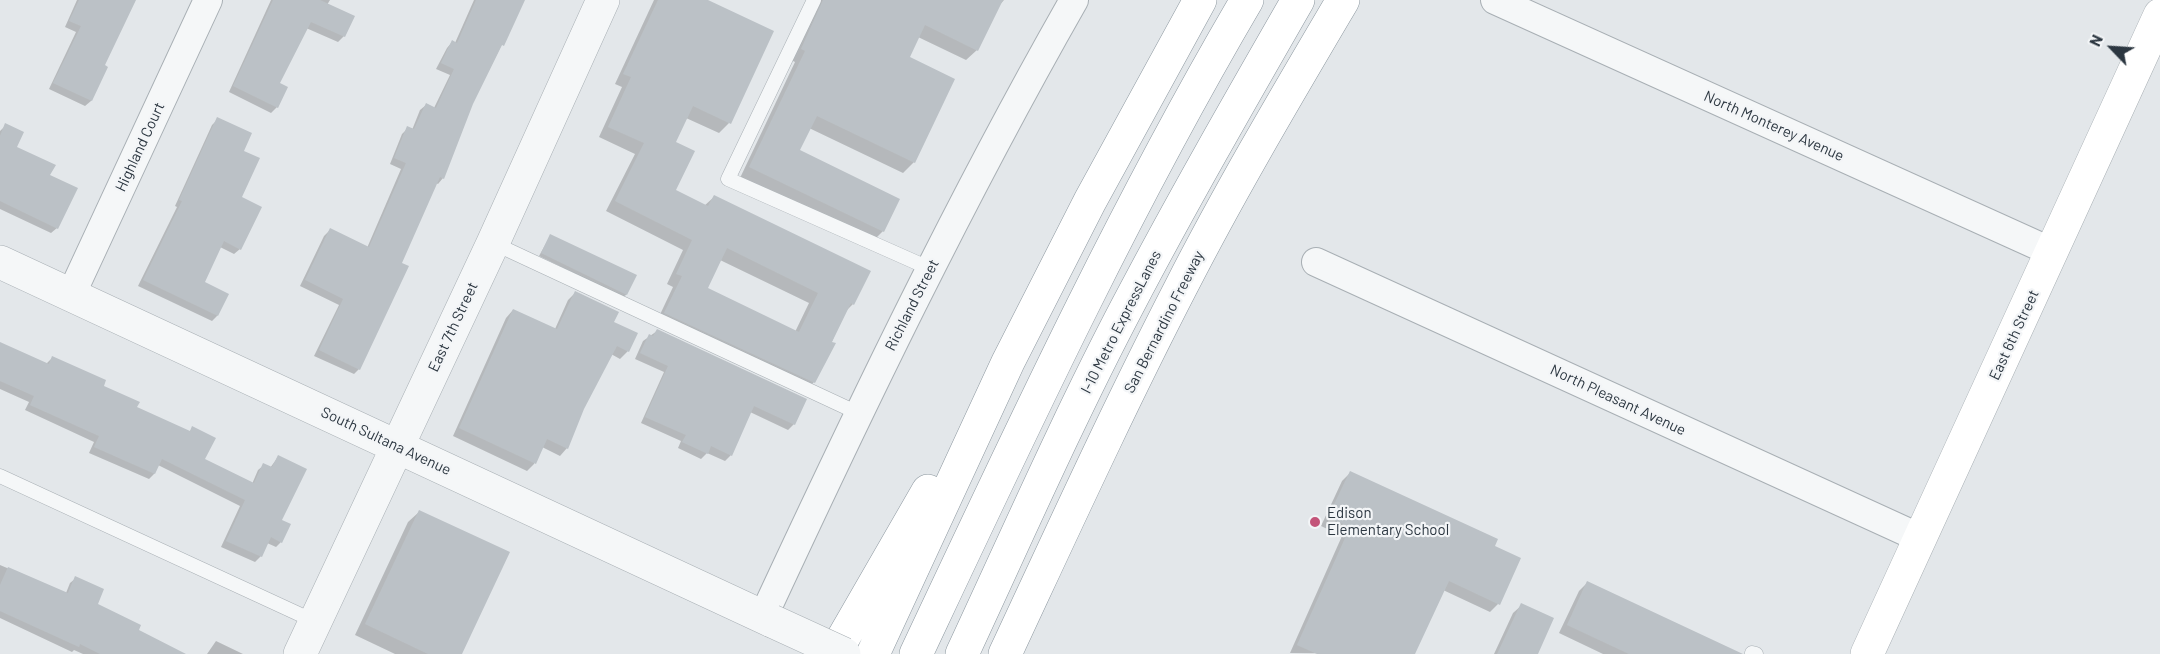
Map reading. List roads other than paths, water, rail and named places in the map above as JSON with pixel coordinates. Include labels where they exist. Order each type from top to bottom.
[{"type":"main road","points":[[873,654],[1008,363],[1090,201],[1200,0]]},
{"type":"main road","points":[[916,654],[1041,387],[1114,241],[1171,133],[1247,0]]},
{"type":"main road","name":"I-10 Metro ExpressLanes","points":[[962,654],[1057,450],[1127,307],[1208,157],[1299,0]]},
{"type":"main road","name":"San Bernardino Freeway","points":[[1005,654],[1109,432],[1181,287],[1239,180],[1343,0]]},
{"type":"main road","name":"East 6th Street","points":[[1867,654],[2160,15]]},
{"type":"main road","points":[[834,654],[935,480],[1008,363]]},
{"type":"street","name":"Highland Court","points":[[71,295],[208,0]]},
{"type":"street","name":"East 7th Street","points":[[300,654],[493,243],[603,0]]},
{"type":"street","name":"Richland Street","points":[[767,619],[858,413],[1015,104],[1074,0]]},
{"type":"street","name":"North Monterey Avenue","points":[[1495,0],[2052,252]]},
{"type":"street","name":"South Sultana Avenue","points":[[0,262],[844,654]]},
{"type":"street","name":"North Pleasant Avenue","points":[[1316,262],[1920,538]]},
{"type":"lane","points":[[814,0],[728,179],[931,269]]},
{"type":"lane","points":[[493,243],[858,413]]},
{"type":"lane","points":[[0,476],[314,621]]},
{"type":"place","name":"Edison Elementary School","points":[[1315,522]]}]
